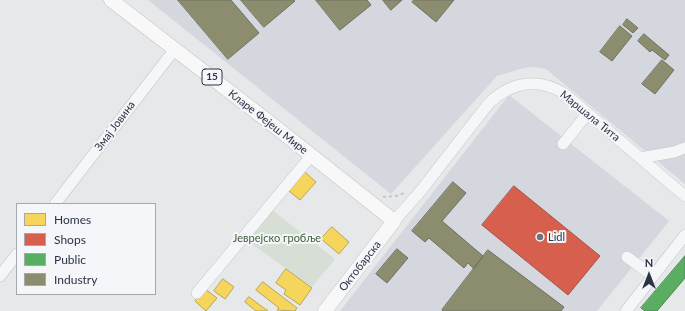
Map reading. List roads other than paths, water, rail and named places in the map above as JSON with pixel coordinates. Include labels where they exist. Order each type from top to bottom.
[{"type":"main road","name":"Кларе Фејеш Мире","points":[[111,0],[394,221]]},
{"type":"main road","name":"Октобарска","points":[[325,311],[394,221]]},
{"type":"street","name":"Змај Јовина","points":[[57,203],[174,49]]},
{"type":"street","name":"Маршала Тита","points":[[394,221],[419,193],[490,104],[501,93],[521,85],[529,84],[546,86],[560,91],[685,196]]},
{"type":"street","points":[[563,144],[588,113]]},
{"type":"street","points":[[640,158],[674,152],[685,148]]},
{"type":"street","name":"Кларе Фејеш Мире","points":[[197,293],[311,156]]},
{"type":"street","points":[[626,311],[685,235]]},
{"type":"street","points":[[0,276],[16,255]]},
{"type":"street","points":[[627,257],[653,276]]},
{"type":"place","name":"Lidl","points":[[540,237]]},
{"type":"park label","name":"Јеврејско гробље","points":[[277,238]]}]
